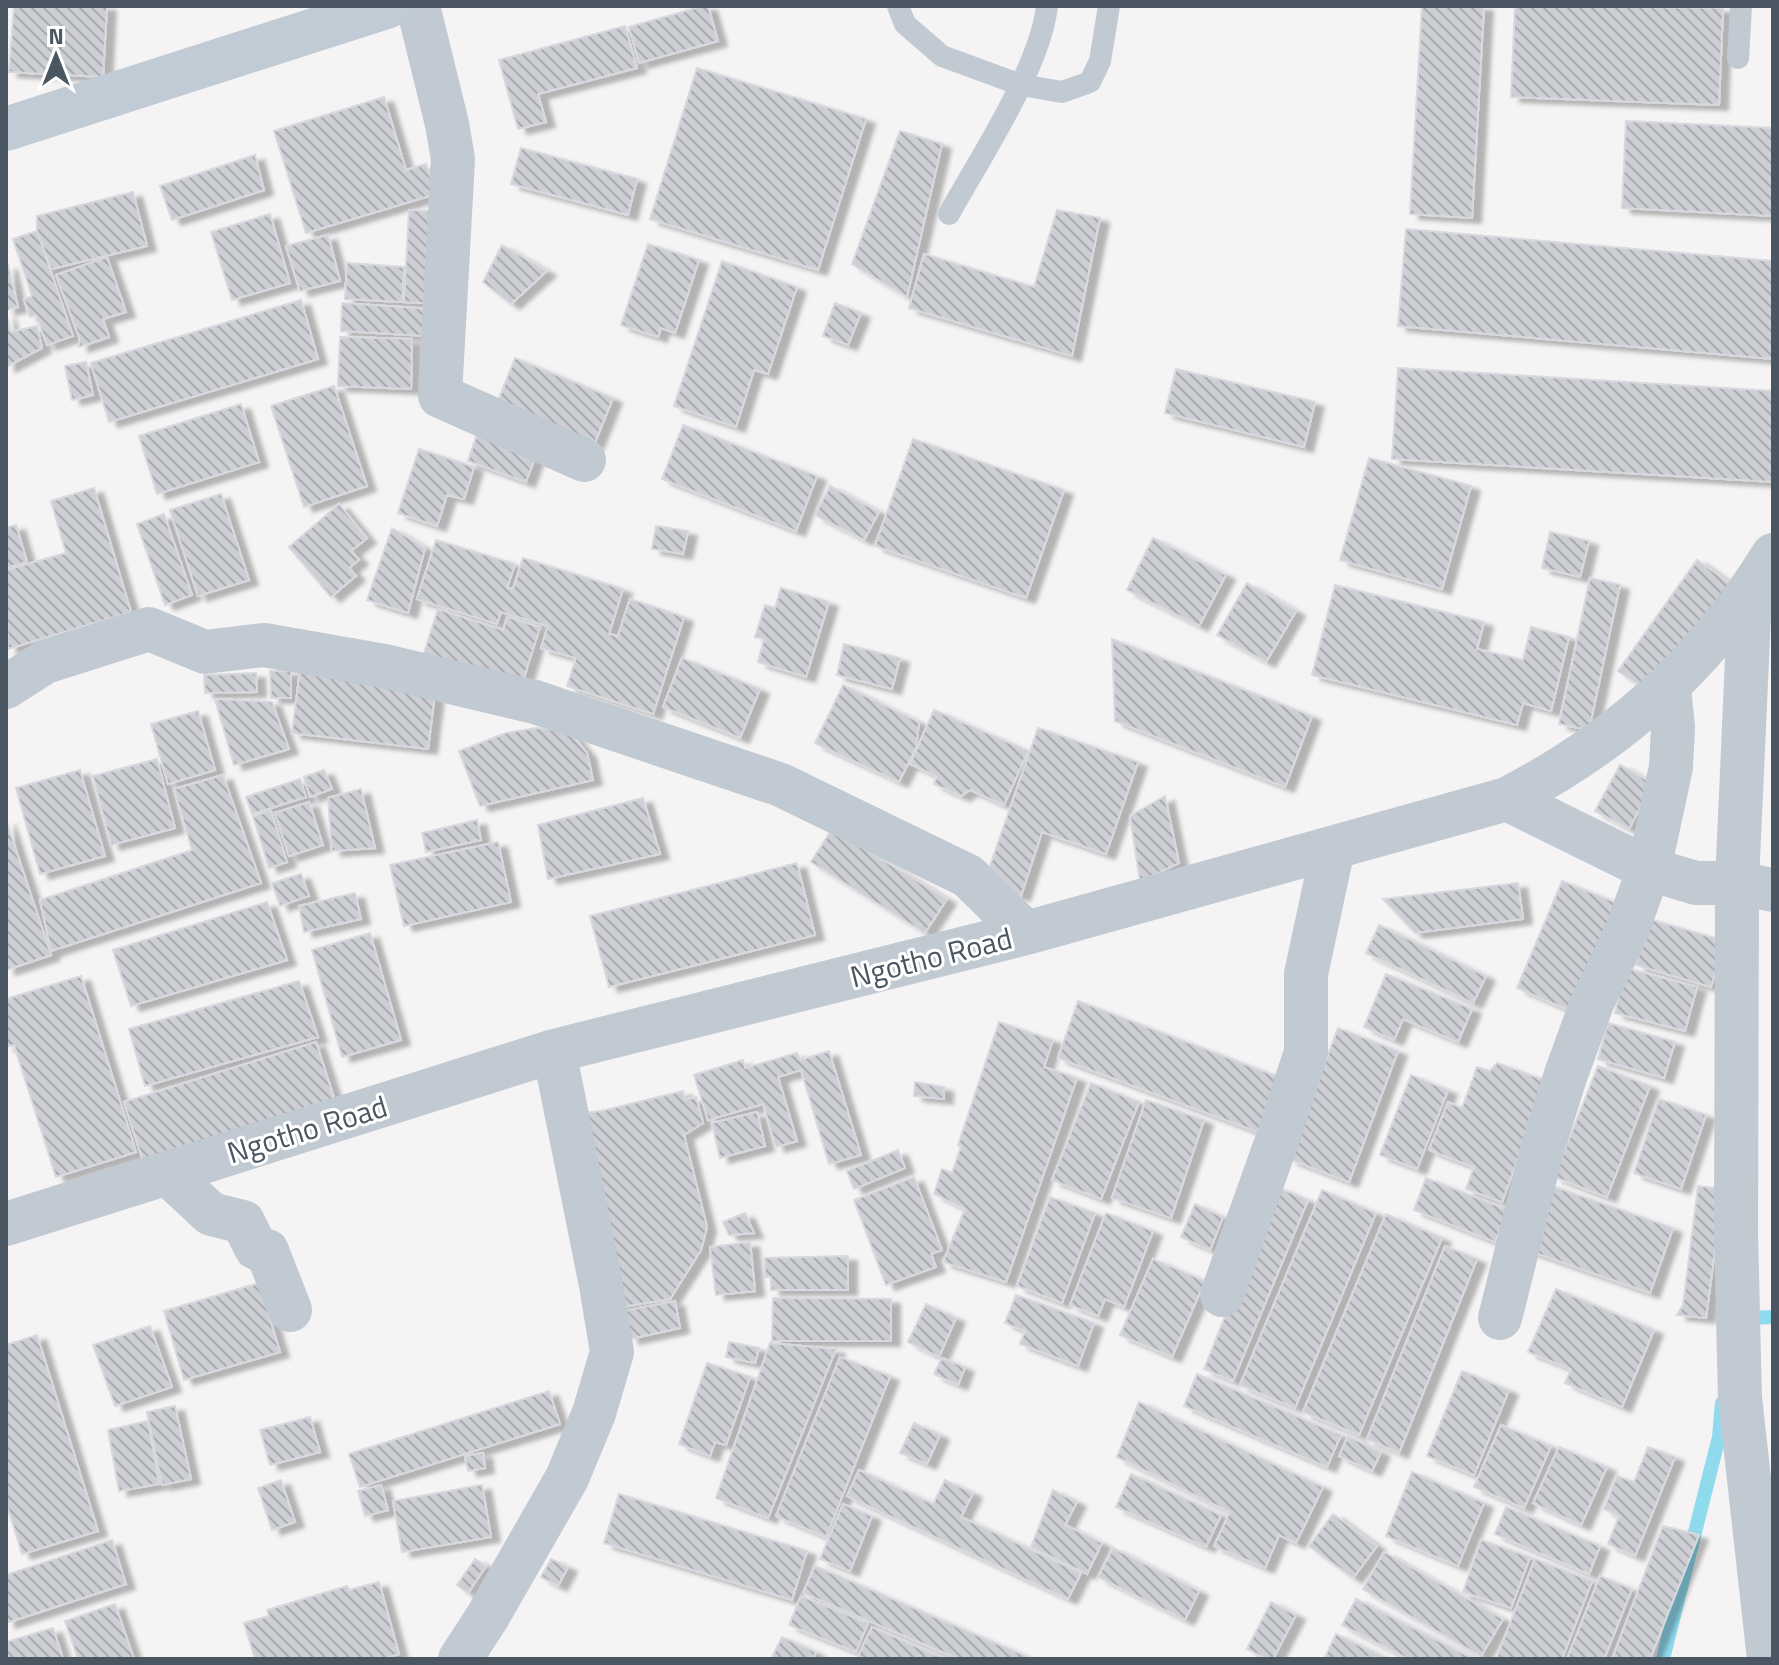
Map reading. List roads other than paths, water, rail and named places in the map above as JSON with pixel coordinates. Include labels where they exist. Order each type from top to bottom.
[{"type":"main road","points":[[6,129],[389,6]]},
{"type":"street","points":[[418,6],[453,159],[440,396],[584,460]]},
{"type":"street","name":"Ngotho Road","points":[[6,1224],[554,1051],[1026,933],[1507,799],[1556,774],[1601,743],[1669,688],[1750,592],[1773,555]]},
{"type":"street","points":[[1750,592],[1755,886],[1736,1233],[1740,1398],[1769,1659]]},
{"type":"street","points":[[6,687],[45,662],[149,629],[205,652],[264,645],[384,666],[535,702],[781,785],[968,876],[1026,933]]},
{"type":"street","points":[[1500,1318],[1542,1150],[1566,1074],[1592,1003],[1626,933],[1649,869],[1671,767],[1673,727],[1669,688]]},
{"type":"street","points":[[1507,799],[1649,869],[1696,883],[1755,886]]},
{"type":"street","points":[[1222,1295],[1306,1052],[1306,974],[1333,848]]},
{"type":"street","points":[[460,1659],[567,1478],[594,1413],[612,1352],[554,1051]]},
{"type":"street","points":[[167,1173],[211,1214],[243,1222],[256,1248],[267,1251],[290,1310]]},
{"type":"lane","points":[[898,6],[905,24],[942,56],[1021,85],[1062,92],[1090,82],[1100,61],[1109,6]]},
{"type":"lane","points":[[949,214],[1021,85],[1045,20],[1047,6]]},
{"type":"lane","points":[[1738,58],[1741,6]]},
{"type":"waterway","points":[[1750,1318],[1773,1317]]},
{"type":"waterway","points":[[1663,1659],[1719,1437],[1722,1403]]}]
